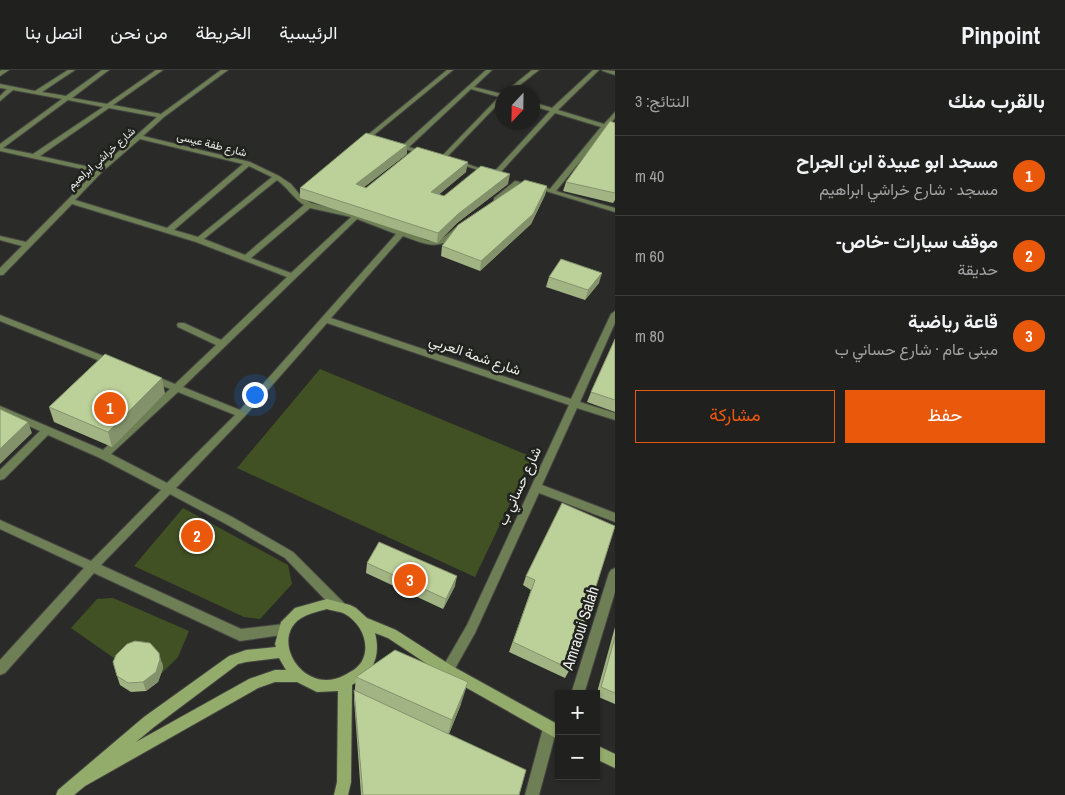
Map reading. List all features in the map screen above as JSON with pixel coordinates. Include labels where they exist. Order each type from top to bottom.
[{"type":"main road","points":[[362,671],[369,659],[372,646],[370,633],[363,622],[353,613],[327,604],[313,606],[301,611],[291,619],[284,630],[282,652],[287,665],[298,676],[321,686],[345,683],[362,671],[382,664]]},
{"type":"main road","points":[[363,622],[392,634],[447,670],[554,730]]},
{"type":"main road","points":[[63,795],[149,722],[234,660],[246,656],[282,652]]},
{"type":"main road","points":[[411,662],[426,663],[447,670]]},
{"type":"main road","points":[[80,781],[254,683],[275,676],[298,676]]},
{"type":"main road","points":[[341,795],[344,782],[345,683]]},
{"type":"main road","points":[[600,754],[615,761]]},
{"type":"street","points":[[0,74],[6,70]]},
{"type":"street","points":[[36,93],[72,70]]},
{"type":"street","points":[[0,148],[64,99],[106,70]]},
{"type":"street","points":[[34,157],[160,70]]},
{"type":"street","name":"شارع خراشي ابراهيم","points":[[0,273],[100,171],[162,116],[225,70]]},
{"type":"street","points":[[354,149],[366,137],[450,70]]},
{"type":"street","points":[[404,148],[489,70]]},
{"type":"street","points":[[517,85],[536,70]]},
{"type":"street","points":[[492,204],[507,178],[554,110],[596,70]]},
{"type":"street","points":[[605,70],[615,73]]},
{"type":"street","points":[[0,86],[162,116]]},
{"type":"street","points":[[469,87],[495,95]]},
{"type":"street","points":[[0,98],[11,89]]},
{"type":"street","points":[[443,158],[495,104]]},
{"type":"street","points":[[540,106],[615,129]]},
{"type":"street","points":[[552,192],[604,125],[615,114]]},
{"type":"street","name":"شارع طفة عيسى","points":[[139,137],[248,163],[289,185],[309,205],[356,216],[433,244],[444,241],[462,228]]},
{"type":"street","points":[[366,137],[376,140]]},
{"type":"street","points":[[385,143],[443,158],[615,210]]},
{"type":"street","points":[[0,148],[100,171]]},
{"type":"street","points":[[409,157],[416,151]]},
{"type":"street","points":[[169,230],[248,163]]},
{"type":"street","points":[[470,175],[478,169]]},
{"type":"street","points":[[199,240],[277,177]]},
{"type":"street","points":[[70,200],[199,240],[292,276]]},
{"type":"street","points":[[244,259],[309,205]]},
{"type":"street","points":[[104,455],[178,389],[221,344],[356,216]]},
{"type":"street","points":[[0,669],[92,567],[242,414],[402,232]]},
{"type":"street","points":[[0,238],[28,245]]},
{"type":"street","name":"شارع حساني ب","points":[[447,670],[471,629],[575,403],[611,336],[615,314]]},
{"type":"street","points":[[0,318],[124,368]]},
{"type":"street","name":"شارع شمة العربي","points":[[325,319],[615,418]]},
{"type":"street","points":[[181,325],[221,344]]},
{"type":"street","points":[[142,375],[242,414]]},
{"type":"street","points":[[0,408],[104,455],[230,520],[289,555],[340,607]]},
{"type":"street","points":[[0,476],[47,430]]},
{"type":"street","points":[[535,487],[615,518]]},
{"type":"street","points":[[0,524],[240,635],[284,630]]},
{"type":"street","name":"Amraoui Salah","points":[[577,690],[615,573]]},
{"type":"street","points":[[532,795],[554,730]]},
{"type":"green space","points":[[320,369],[532,457],[475,577],[237,468]]},
{"type":"green space","points":[[183,508],[288,565],[292,584],[260,619],[244,617],[134,566]]},
{"type":"green space","points":[[113,598],[189,631],[178,657],[151,684],[71,628],[97,599]]},
{"type":"building","points":[[610,121],[615,123],[615,193],[566,182]]},
{"type":"building","points":[[366,133],[407,145],[356,184],[366,188],[417,147],[468,162],[431,192],[444,196],[481,166],[510,174],[458,214],[438,233],[300,188]]},
{"type":"building","points":[[525,180],[547,186],[533,214],[481,261],[442,246],[458,225]]},
{"type":"building","points":[[561,259],[602,273],[588,290],[549,277]]},
{"type":"building","points":[[615,339],[615,400],[591,392]]},
{"type":"building","points":[[105,354],[162,378],[108,432],[49,407]]},
{"type":"building","points":[[0,409],[28,422],[0,449]]},
{"type":"building","points":[[562,503],[615,526],[570,669],[513,642],[535,580],[526,576]]},
{"type":"building","points":[[379,542],[457,576],[446,599],[367,563]]},
{"type":"building","points":[[615,637],[615,693],[601,687]]},
{"type":"building","points":[[135,641],[150,643],[159,653],[160,659],[156,672],[143,682],[128,683],[117,676],[113,662],[116,655],[127,644]]},
{"type":"building","points":[[395,650],[468,682],[452,720],[356,677]]},
{"type":"building","points":[[354,690],[526,770],[519,795],[363,795]]},
{"type":"place","name":"مسجد ابو عبيدة ابن الجراح","points":[[110,408]]},
{"type":"place","name":"موقف سيارات -خاص-","points":[[197,536]]},
{"type":"place","name":"قاعة رياضية","points":[[410,580]]}]
